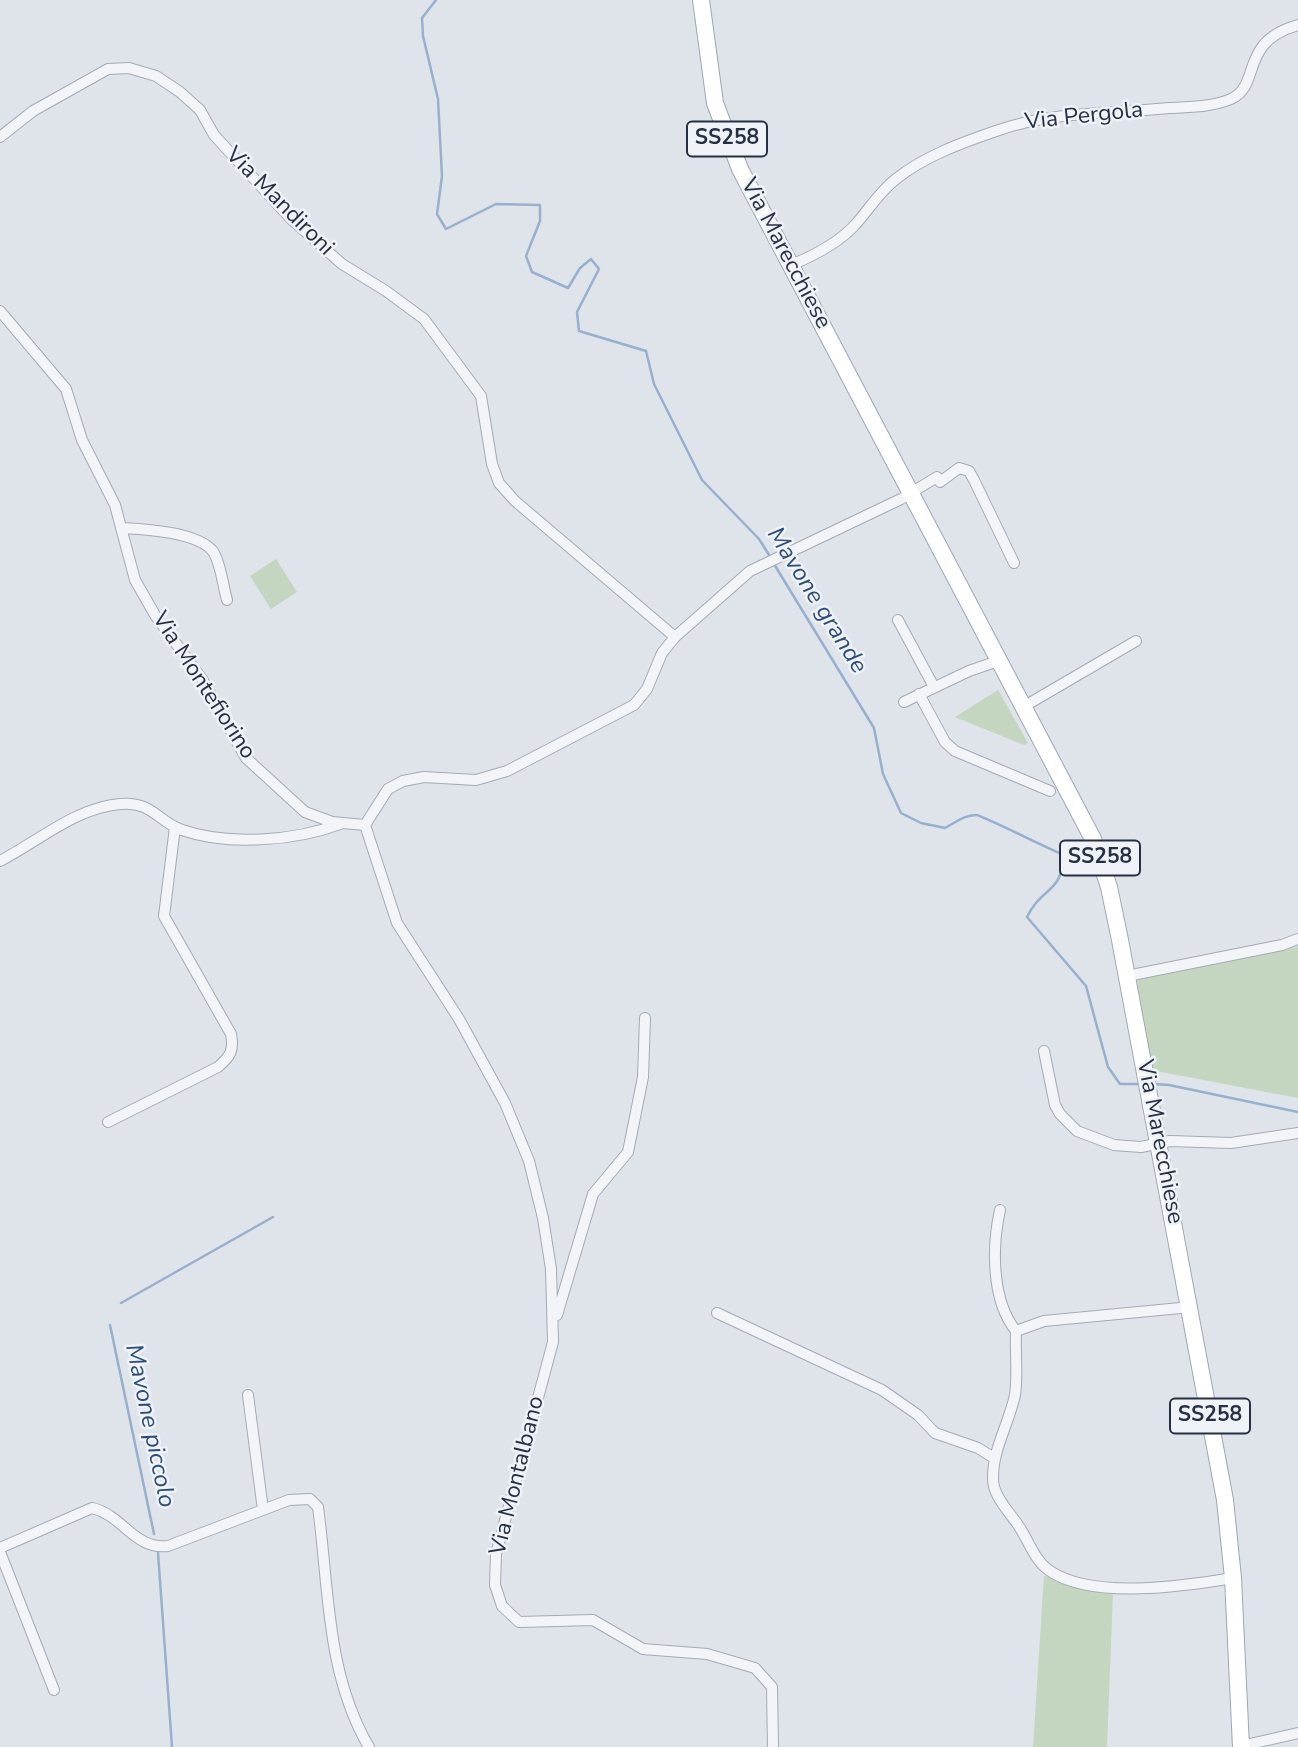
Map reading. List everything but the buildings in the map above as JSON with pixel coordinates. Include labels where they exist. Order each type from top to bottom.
[{"type":"main road","name":"Via Marecchiese","points":[[701,0],[721,122],[740,169],[1093,839],[1109,887],[1191,1307],[1225,1500],[1233,1578],[1241,1747]]},
{"type":"street","name":"Via Pergola","points":[[791,265],[839,239],[894,180],[922,161],[967,141],[1025,121],[1066,115],[1209,105],[1233,98],[1242,90],[1253,61],[1269,37],[1298,25]]},
{"type":"street","name":"Via Mandironi","points":[[0,137],[33,111],[108,69],[129,68],[147,74],[180,92],[200,110],[214,135],[291,219],[342,264],[424,319],[481,396],[492,464],[499,483],[515,501],[675,637]]},
{"type":"street","name":"Via Montefiorino","points":[[0,311],[66,389],[82,440],[115,505],[135,580],[155,615],[202,679],[246,758],[305,812],[344,823],[365,825]]},
{"type":"street","points":[[365,825],[388,789],[403,781],[424,777],[476,780],[507,771],[634,705],[647,689],[662,653],[675,637],[730,587],[767,561],[912,494],[937,477],[940,482],[959,468],[969,471],[1014,563]]},
{"type":"street","points":[[121,528],[171,533],[207,546],[214,553],[228,600]]},
{"type":"street","points":[[898,620],[934,687]]},
{"type":"street","points":[[1023,707],[1136,640]]},
{"type":"street","points":[[904,702],[995,657]]},
{"type":"street","points":[[919,694],[945,742],[956,751],[1050,791]]},
{"type":"street","points":[[0,861],[80,814],[104,806],[139,804],[152,809],[175,827],[197,834],[295,838],[344,823]]},
{"type":"street","name":"Via Montalbano","points":[[365,825],[397,923],[459,1019],[505,1103],[522,1142],[542,1218],[551,1269],[553,1342],[496,1554],[495,1585],[502,1606],[519,1622],[530,1624],[585,1617],[643,1649],[707,1654],[755,1668],[772,1687],[773,1747]]},
{"type":"street","points":[[108,1122],[218,1067],[229,1058],[234,1047],[231,1034],[164,915],[175,827]]},
{"type":"street","points":[[1127,976],[1282,945],[1298,939]]},
{"type":"street","name":"Via Montalbano","points":[[554,1326],[593,1194],[628,1152],[643,1077],[645,1018]]},
{"type":"street","points":[[1044,1051],[1055,1105],[1068,1124],[1077,1131],[1114,1145],[1130,1147],[1170,1141],[1231,1143],[1298,1133]]},
{"type":"street","points":[[1000,1210],[993,1242],[994,1256],[1002,1298],[1016,1331],[1015,1394],[994,1458],[992,1480],[999,1498],[1039,1562],[1051,1572],[1089,1584],[1133,1588],[1170,1588],[1233,1578]]},
{"type":"street","points":[[1016,1331],[1044,1321],[1191,1307]]},
{"type":"street","points":[[717,1313],[882,1390],[918,1415],[935,1433],[978,1448],[994,1458]]},
{"type":"street","points":[[248,1395],[262,1510]]},
{"type":"street","points":[[54,1690],[0,1550],[76,1512],[92,1508],[107,1511],[144,1543],[156,1547],[168,1546],[289,1500],[304,1499],[315,1502],[318,1507],[326,1601],[335,1653],[348,1696],[369,1747]]},
{"type":"street","points":[[1241,1747],[1298,1733]]},
{"type":"green space","points":[[276,559],[297,592],[271,609],[250,576]]},
{"type":"green space","points":[[998,690],[1028,743],[1024,745],[955,717]]},
{"type":"green space","points":[[1298,947],[1298,1098],[1151,1070],[1137,980]]},
{"type":"green space","points":[[1044,1576],[1113,1592],[1107,1747],[1033,1747]]},
{"type":"waterway","name":"Mavone grande","points":[[436,0],[422,18],[423,36],[438,99],[442,176],[437,214],[446,229],[496,204],[540,205],[540,221],[526,256],[532,272],[568,288],[580,268],[591,259],[599,269],[577,312],[579,331],[646,351],[654,384],[702,480],[759,539],[771,558]]},
{"type":"waterway","name":"Mavone grande","points":[[774,564],[874,728],[883,774],[901,813],[921,823],[945,828],[976,815],[1062,854],[1060,876],[1027,917],[1086,986],[1108,1067],[1120,1084],[1142,1084]]},
{"type":"waterway","name":"Mavone grande","points":[[1153,1084],[1298,1112]]},
{"type":"waterway","name":"Mavone piccolo","points":[[121,1303],[273,1217]]},
{"type":"waterway","name":"Mavone piccolo","points":[[110,1325],[154,1534]]},
{"type":"waterway","name":"Mavone piccolo","points":[[158,1553],[172,1747]]}]
